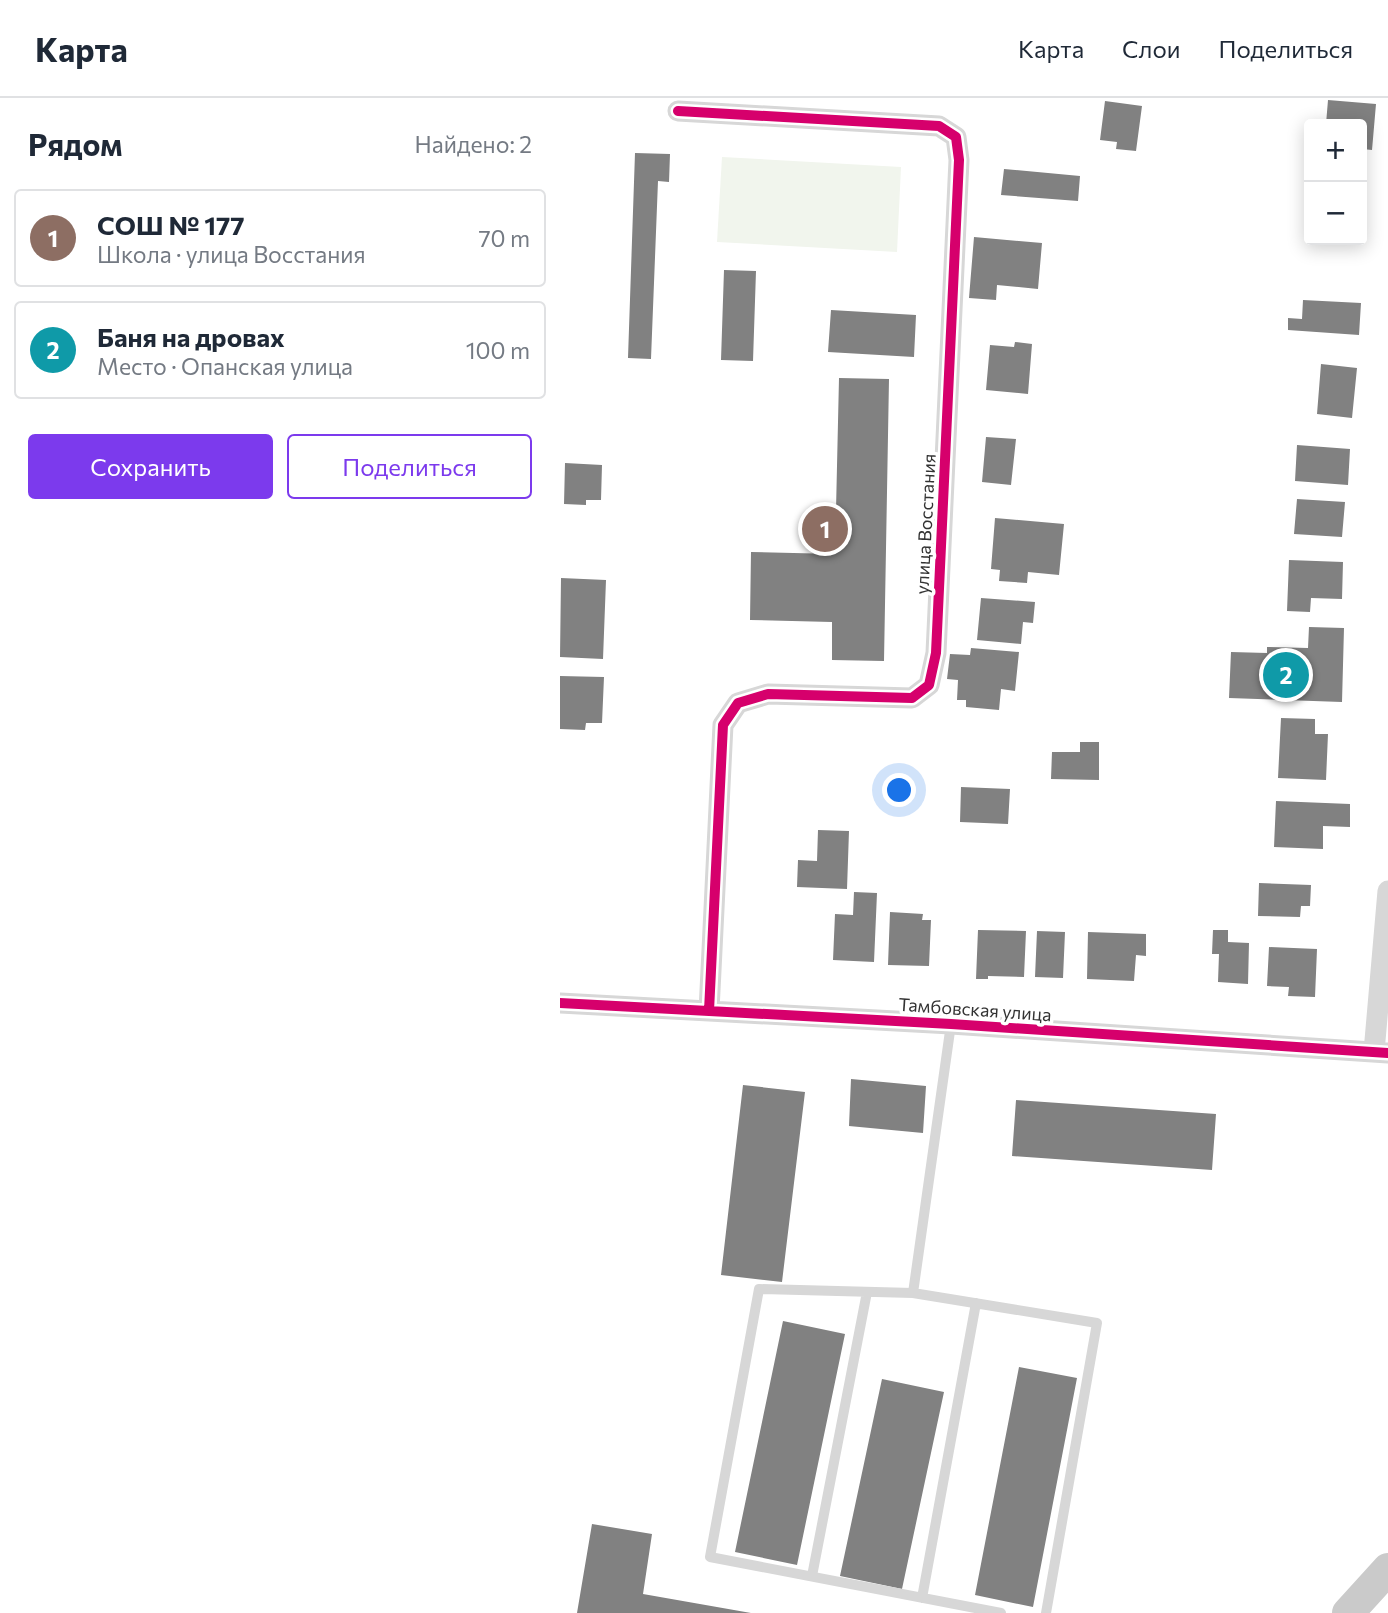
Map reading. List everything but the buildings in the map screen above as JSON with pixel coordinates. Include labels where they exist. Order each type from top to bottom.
[{"type":"main road","points":[[1348,1613],[1388,1569]]},
{"type":"street","name":"улица Восстания","points":[[678,111],[939,126],[956,137],[960,160],[936,653],[929,685],[912,698],[768,694],[738,703],[723,725],[709,1010]]},
{"type":"street","points":[[1381,1053],[1388,891]]},
{"type":"street","name":"Тамбовская улица","points":[[560,1003],[951,1024],[1381,1053]]},
{"type":"lane","points":[[913,1293],[951,1024]]},
{"type":"lane","points":[[1001,1613],[710,1557],[758,1289],[913,1293],[1097,1323],[1046,1613]]},
{"type":"lane","points":[[812,1577],[867,1292]]},
{"type":"lane","points":[[922,1598],[976,1303]]},
{"type":"shaded area","points":[[722,157],[901,167],[897,252],[717,242]]},
{"type":"cycle path","points":[[678,111],[939,126],[956,137],[959,160],[936,653],[929,685],[912,698],[768,694],[738,703],[723,725],[709,1011]]},
{"type":"cycle path","points":[[560,1003],[951,1024],[1388,1053]]},
{"type":"place","name":"СОШ № 177","points":[[825,529]]},
{"type":"place","name":"Баня на дровах","points":[[1286,675]]}]
